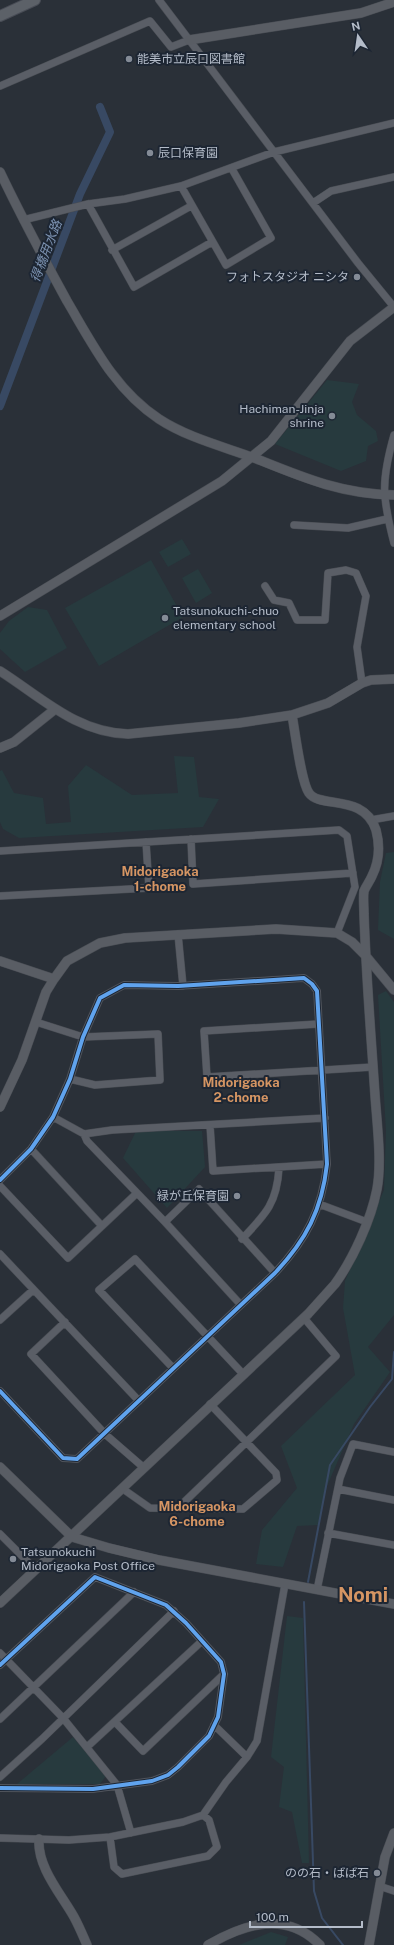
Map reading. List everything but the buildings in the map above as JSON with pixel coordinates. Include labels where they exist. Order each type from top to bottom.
[{"type":"main road","points":[[0,16],[35,0]]},
{"type":"street","points":[[0,616],[222,481],[271,441],[350,340],[394,307],[358,263],[159,0]]},
{"type":"street","points":[[0,86],[150,21],[171,47],[189,40],[361,13],[394,2]]},
{"type":"street","points":[[24,220],[88,204],[125,200],[181,186],[232,169],[274,152],[394,123]]},
{"type":"street","points":[[181,186],[191,206],[226,265],[271,238],[232,169]]},
{"type":"street","points":[[0,172],[45,262],[101,361],[128,395],[160,420],[188,433],[321,484],[347,491],[394,496]]},
{"type":"street","points":[[313,203],[330,191],[394,177]]},
{"type":"street","points":[[88,204],[112,250],[134,287],[212,242]]},
{"type":"street","points":[[112,250],[191,206]]},
{"type":"street","points":[[394,435],[386,462],[383,495],[394,543]]},
{"type":"street","points":[[294,526],[348,528],[388,519]]},
{"type":"street","points":[[265,586],[274,600],[289,603],[297,620],[325,620],[328,573],[346,570],[356,573],[366,596],[357,647],[362,683]]},
{"type":"street","points":[[0,671],[26,688],[54,710],[98,730],[111,734],[128,734],[239,723],[292,714],[328,703],[362,683],[377,679],[394,679]]},
{"type":"street","points":[[0,748],[14,742],[54,710]]},
{"type":"street","points":[[0,1603],[123,1489],[143,1467],[210,1404],[244,1376],[304,1318],[335,1283],[354,1252],[367,1222],[377,1189],[378,1145],[365,955],[365,890],[373,876],[378,861],[375,829],[371,820],[363,811],[349,805],[317,798],[310,794],[304,780],[292,714]]},
{"type":"street","points":[[371,820],[394,816]]},
{"type":"street","points":[[0,851],[339,830],[347,836],[355,887],[337,933]]},
{"type":"street","points":[[191,839],[193,884],[353,873]]},
{"type":"street","points":[[0,896],[149,888],[146,842]]},
{"type":"street","points":[[0,1107],[22,1060],[46,992],[67,961],[100,943],[125,938],[276,929],[337,933],[352,942],[365,955],[394,990]]},
{"type":"street","points":[[178,934],[183,986]]},
{"type":"street","points":[[0,961],[54,979]]},
{"type":"street","points":[[0,1180],[31,1149],[53,1117],[70,1079],[83,1037],[100,998],[112,990],[124,985],[183,986],[304,978],[312,984],[317,991],[325,1118],[325,1185],[309,1228],[295,1252],[275,1273],[240,1304],[77,1459],[63,1458],[0,1391]]},
{"type":"street","points":[[36,1022],[83,1037],[158,1034],[160,1080],[95,1085],[70,1079]]},
{"type":"street","points":[[318,1024],[204,1031],[207,1077],[373,1067]]},
{"type":"street","points":[[53,1117],[84,1134],[325,1118]]},
{"type":"street","points":[[210,1125],[213,1171],[326,1164]]},
{"type":"street","points":[[84,1134],[87,1140],[240,1304]]},
{"type":"street","points":[[31,1149],[102,1226]]},
{"type":"street","points":[[242,1239],[266,1214],[278,1186],[279,1168]]},
{"type":"street","points":[[0,1186],[68,1258],[137,1193]]},
{"type":"street","points":[[165,1222],[199,1189],[242,1239],[275,1273]]},
{"type":"street","points":[[319,1204],[367,1222]]},
{"type":"street","points":[[0,1254],[139,1401]]},
{"type":"street","points":[[173,1368],[99,1290],[135,1259],[244,1376]]},
{"type":"street","points":[[0,1320],[33,1290]]},
{"type":"street","points":[[179,1507],[336,1356],[304,1318]]},
{"type":"street","points":[[65,1322],[32,1354],[105,1434],[143,1467]]},
{"type":"street","points":[[123,1489],[150,1508],[179,1507],[243,1509],[277,1480],[276,1473],[210,1404]]},
{"type":"street","points":[[317,1590],[338,1489],[353,1444],[394,1452]]},
{"type":"street","points":[[1,1469],[72,1537],[108,1548],[159,1560],[394,1604]]},
{"type":"street","points":[[338,1489],[394,1500]]},
{"type":"street","points":[[328,1533],[394,1545]]},
{"type":"street","points":[[0,1534],[35,1570]]},
{"type":"street","points":[[0,1665],[95,1577],[166,1605],[174,1611],[221,1662],[224,1674],[218,1717],[208,1736],[178,1767],[168,1775],[152,1781],[92,1789],[0,1788]]},
{"type":"street","points":[[0,1838],[68,1840],[110,1837],[183,1822],[203,1815],[226,1782],[247,1757],[257,1741],[285,1584]]},
{"type":"street","points":[[0,1719],[134,1592]]},
{"type":"street","points":[[0,1777],[174,1611]]},
{"type":"street","points":[[87,1748],[202,1641]]},
{"type":"street","points":[[0,1653],[63,1718],[117,1785],[131,1833]]},
{"type":"street","points":[[115,1722],[143,1751],[224,1674]]},
{"type":"street","points":[[214,1725],[247,1757]]},
{"type":"street","points":[[110,1837],[114,1867],[122,1874],[208,1856],[217,1847],[209,1820],[203,1815]]},
{"type":"street","points":[[369,1945],[385,1857],[394,1833]]},
{"type":"street","points":[[39,1840],[39,1852],[52,1881],[75,1919],[87,1945]]},
{"type":"street","points":[[379,1886],[394,1890]]},
{"type":"street","points":[[208,1945],[237,1930],[265,1923],[278,1922],[307,1935],[320,1945]]},
{"type":"green space","points":[[327,380],[359,384],[352,402],[357,415],[376,431],[378,441],[368,446],[366,461],[341,471],[275,444]]},
{"type":"green space","points":[[182,539],[191,554],[168,567],[159,552]]},
{"type":"green space","points":[[151,560],[183,617],[99,666],[65,608]]},
{"type":"green space","points":[[198,569],[212,593],[196,603],[182,578]]},
{"type":"green space","points":[[28,607],[47,610],[67,648],[25,672],[0,649],[0,633],[9,621]]},
{"type":"green space","points":[[174,756],[194,757],[199,797],[219,799],[203,827],[19,838],[3,829],[0,822],[0,771],[2,770],[14,793],[43,798],[46,824],[71,822],[68,786],[86,765],[132,795],[178,793]]},
{"type":"green space","points":[[394,852],[394,939],[378,930],[380,882],[386,853]]},
{"type":"green space","points":[[386,991],[394,1002],[394,1315],[368,1347],[390,1372],[354,1424],[327,1486],[318,1525],[297,1526],[283,1567],[256,1564],[262,1530],[297,1488],[281,1446],[355,1375],[343,1308],[345,1281],[384,1190],[386,1131],[378,995]]},
{"type":"green space","points":[[136,1131],[202,1131],[205,1167],[167,1208],[123,1158]]},
{"type":"green space","points":[[287,1616],[303,1618],[309,1863],[302,1863],[292,1812],[279,1807],[284,1767],[271,1757]]},
{"type":"green space","points":[[73,1737],[106,1776],[100,1784],[17,1784]]},
{"type":"green space","points":[[271,1932],[288,1937],[285,1945],[239,1945]]},
{"type":"waterway","name":"得橋用水路","points":[[0,406],[80,194],[110,132],[100,107]]},
{"type":"waterway","points":[[308,1582],[330,1465],[370,1407],[392,1379],[394,1352]]},
{"type":"waterway","points":[[304,1602],[314,1891],[322,1918],[343,1945]]},
{"type":"cycle path","points":[[0,1180],[31,1149],[53,1117],[70,1079],[83,1037],[100,998],[124,985],[178,986],[304,978],[312,984],[317,991],[327,1164],[325,1181],[317,1210],[296,1249],[275,1273],[77,1459],[63,1458],[0,1391]]},
{"type":"cycle path","points":[[0,1665],[95,1577],[166,1605],[186,1623],[221,1662],[224,1674],[218,1717],[209,1736],[168,1775],[152,1781],[93,1789],[0,1788]]},
{"type":"place","name":"能美市立辰口図書館","points":[[129,59]]},
{"type":"place","name":"辰口保育園","points":[[150,153]]},
{"type":"place","name":"フォトスタジオ ニシタ","points":[[357,277]]},
{"type":"place","name":"Hachiman-Jinja shrine","points":[[332,416]]},
{"type":"place","name":"Tatsunokuchi-chuo elementary school","points":[[165,618]]},
{"type":"place","name":"緑が丘保育園","points":[[237,1196]]},
{"type":"place","name":"Tatsunokuchi Midorigaoka Post Office","points":[[13,1559]]},
{"type":"place","name":"のの石・ばば石","points":[[377,1873]]},
{"type":"district","name":"Midorigaoka 1-chome","points":[[160,878]]},
{"type":"district","name":"Midorigaoka 2-chome","points":[[241,1090]]},
{"type":"district","name":"Midorigaoka 6-chome","points":[[197,1514]]},
{"type":"district","name":"Nomi","points":[[363,1595]]}]
